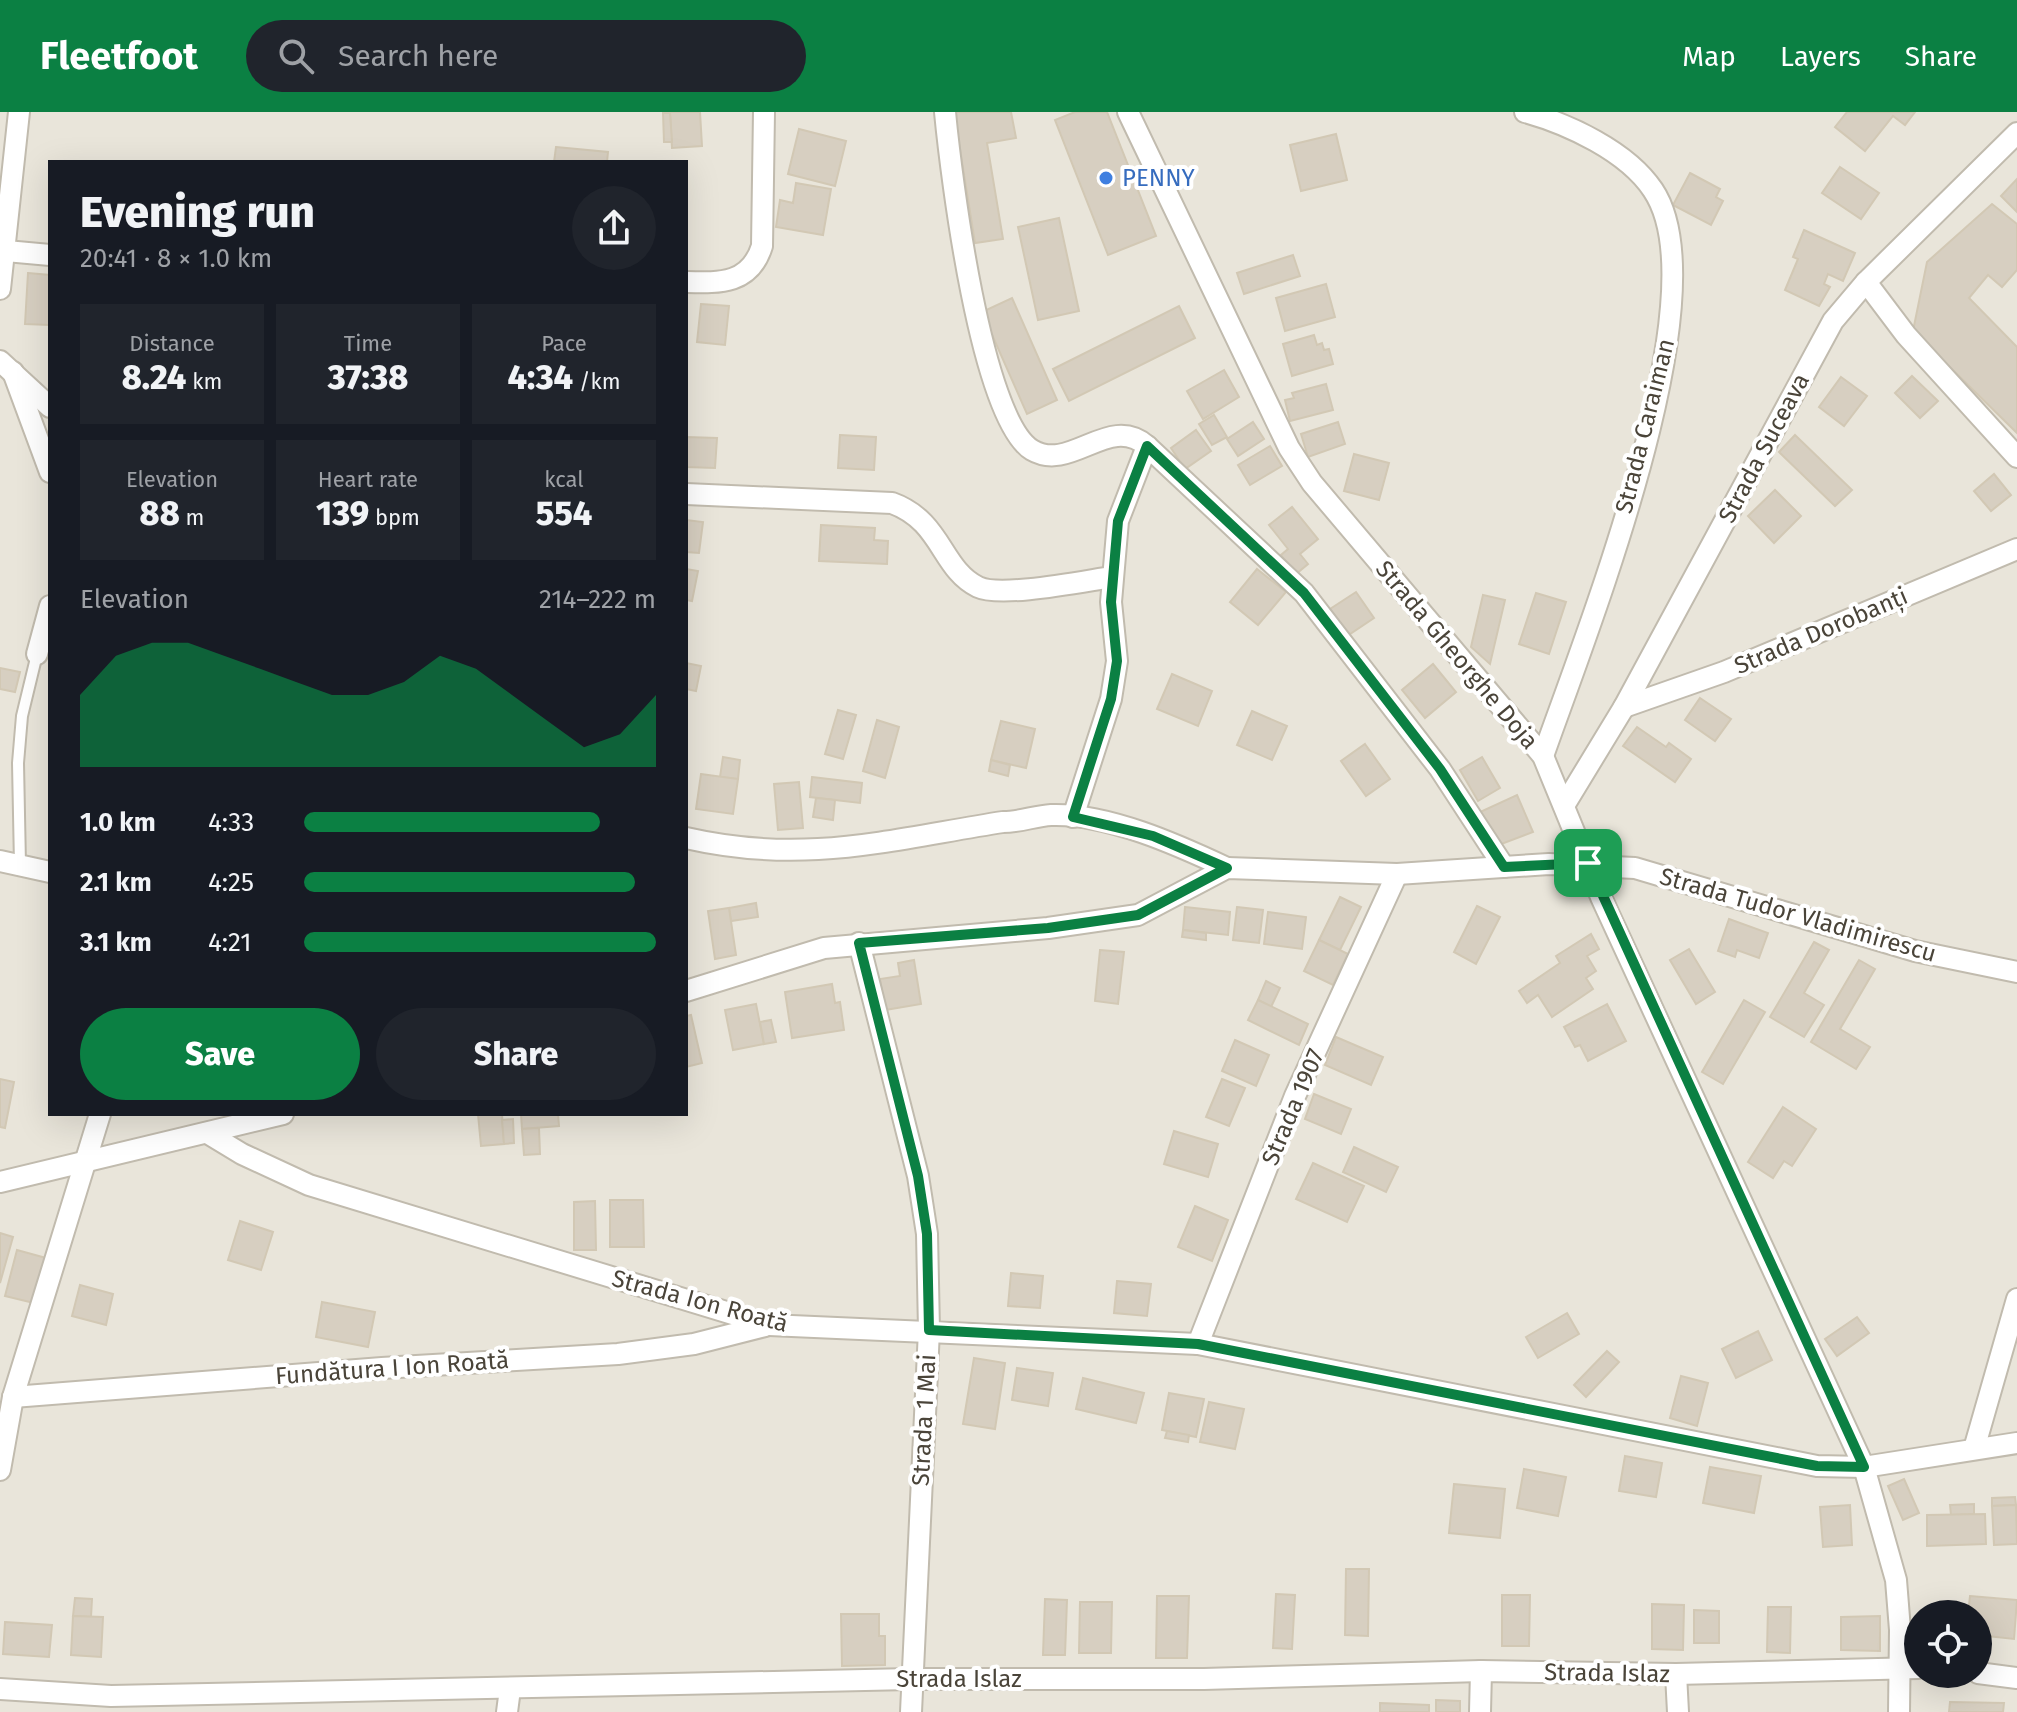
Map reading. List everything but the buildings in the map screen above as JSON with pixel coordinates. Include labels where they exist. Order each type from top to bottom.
[{"type":"street","points":[[0,289],[19,112]]},
{"type":"street","points":[[688,282],[737,279],[757,260],[762,246],[764,112]]},
{"type":"street","points":[[945,112],[950,166],[985,351],[1004,410],[1019,439],[1034,452],[1065,454],[1109,436],[1138,438],[1304,593],[1440,769],[1504,867]]},
{"type":"street","name":"Strada Gheorghe Doja","points":[[1128,112],[1289,448],[1304,471],[1543,756],[1588,863],[1864,1467],[1896,1580],[1904,1649]]},
{"type":"street","name":"Strada Caraiman","points":[[1525,112],[1595,142],[1629,165],[1654,191],[1668,232],[1673,272],[1665,354],[1649,433],[1543,756]]},
{"type":"street","name":"Strada Suceava","points":[[1565,804],[1624,707],[1833,321],[1866,282],[2017,133]]},
{"type":"street","points":[[6,251],[48,255]]},
{"type":"street","points":[[1866,282],[1906,335],[2017,457]]},
{"type":"street","points":[[6,367],[48,405]]},
{"type":"street","points":[[6,367],[48,467]]},
{"type":"street","points":[[1073,817],[1111,699],[1117,661],[1112,577],[1118,521],[1147,446]]},
{"type":"street","points":[[688,494],[892,503],[913,511],[935,534],[961,573],[980,588],[999,591],[1112,577]]},
{"type":"street","name":"Strada Dorobanți","points":[[1624,707],[1724,672],[2017,549]]},
{"type":"street","points":[[37,654],[48,613]]},
{"type":"street","points":[[688,838],[733,847],[798,852],[1003,822],[1028,822],[1049,815],[1073,817],[1153,836],[1227,868]]},
{"type":"street","points":[[10,863],[48,872]]},
{"type":"street","name":"Strada Tudor Vladimirescu","points":[[688,990],[779,959],[859,943],[1048,928],[1138,915],[1227,868],[1397,874],[1588,863],[1635,868],[1915,951],[2017,972]]},
{"type":"street","name":"Strada 1907","points":[[1198,1344],[1295,1096],[1397,874]]},
{"type":"street","name":"Strada 1 Mai","points":[[859,943],[918,1176],[927,1234],[929,1330],[911,1712]]},
{"type":"street","points":[[0,1470],[13,1397],[99,1116]]},
{"type":"street","points":[[0,1182],[276,1116]]},
{"type":"street","name":"Strada Ion Roată","points":[[209,1134],[242,1154],[309,1185],[769,1325],[1198,1344],[1817,1466],[1864,1467],[2017,1443]]},
{"type":"street","points":[[1974,1449],[2017,1299]]},
{"type":"street","name":"Fundătura I Ion Roată","points":[[13,1397],[382,1368],[618,1354],[694,1344],[769,1325]]},
{"type":"street","name":"Strada Islaz","points":[[0,1689],[83,1696],[911,1679],[1204,1679],[1481,1671],[1676,1674],[1904,1668]]},
{"type":"street","points":[[1480,1712],[1481,1671]]},
{"type":"street","points":[[1676,1674],[1678,1712]]},
{"type":"street","points":[[1992,1675],[2017,1678]]},
{"type":"street","name":"Strada Gheorghe Doja","points":[[1899,1712],[1904,1688]]},
{"type":"street","points":[[507,1712],[510,1689]]},
{"type":"lane","points":[[10,863],[22,716],[37,654]]},
{"type":"shaded area","points":[[0,112],[2017,112],[2017,1712],[0,1712]]},
{"type":"place","name":"PENNY","points":[[1106,178]]},
{"type":"route","points":[[1147,446],[1304,593],[1440,769],[1504,867],[1588,863],[1789,1309],[1864,1467],[1817,1466],[1198,1344],[929,1330],[927,1234],[918,1176],[859,943],[1048,928],[1138,915],[1227,868],[1153,836],[1073,817],[1111,699],[1117,661],[1111,602],[1118,521],[1147,446]]}]
